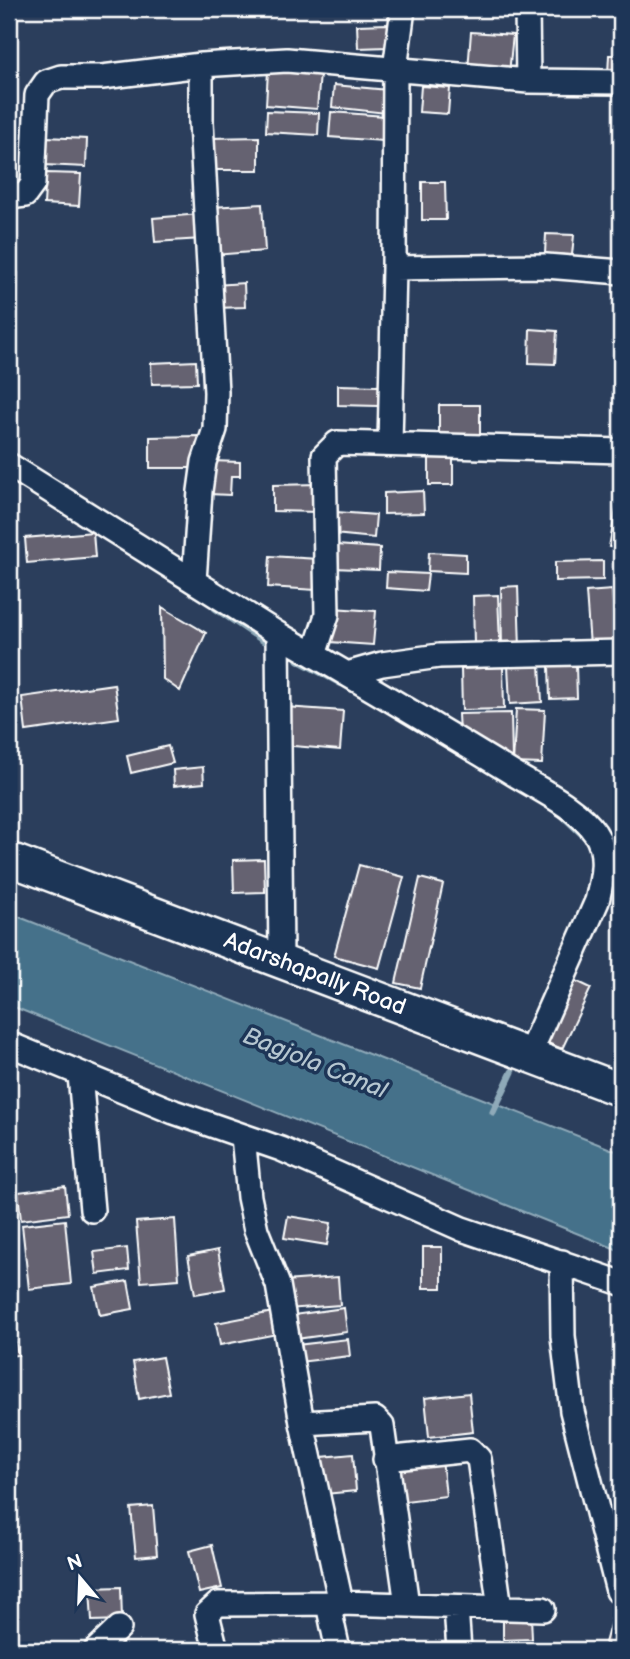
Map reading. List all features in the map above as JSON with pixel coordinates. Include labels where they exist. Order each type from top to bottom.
[{"type":"street","points":[[390,444],[395,68],[403,9]]},
{"type":"street","points":[[527,9],[527,80]]},
{"type":"street","points":[[9,197],[25,195],[33,184],[37,95],[46,82],[61,77],[102,77],[201,65],[287,60],[395,68],[424,74],[621,82]]},
{"type":"street","points":[[194,581],[200,491],[204,462],[215,429],[216,392],[201,121],[201,65]]},
{"type":"street","points":[[394,268],[546,266],[621,272]]},
{"type":"street","points":[[314,655],[327,615],[324,456],[337,443],[457,449],[621,451]]},
{"type":"street","points":[[9,465],[278,634],[583,819],[597,835],[603,853],[603,875],[597,901],[529,1055]]},
{"type":"street","points":[[278,634],[281,960]]},
{"type":"street","points":[[347,674],[382,664],[439,656],[621,652]]},
{"type":"street","name":"Adarshapally Road","points":[[9,859],[621,1090]]},
{"type":"street","points":[[9,1044],[80,1075],[281,1149],[462,1229],[621,1283]]},
{"type":"street","points":[[80,1075],[92,1210]]},
{"type":"street","points":[[243,1136],[249,1197],[256,1230],[278,1285],[335,1604],[338,1650]]},
{"type":"street","points":[[562,1262],[563,1336],[572,1411],[618,1591]]},
{"type":"street","points":[[302,1423],[375,1419],[382,1426],[384,1459],[407,1605]]},
{"type":"street","points":[[384,1459],[470,1450],[480,1459],[500,1608]]},
{"type":"street","points":[[216,1650],[207,1614],[218,1604],[543,1609]]},
{"type":"street","points":[[456,1607],[459,1650]]},
{"type":"street","points":[[96,1650],[119,1628]]},
{"type":"water","name":"Bagjola Canal","points":[[9,913],[621,1153],[621,1251],[9,1005]]},
{"type":"building","points":[[388,24],[388,47],[358,48],[357,25]]},
{"type":"building","points":[[471,32],[513,35],[509,73],[468,70]]},
{"type":"building","points":[[609,55],[621,55],[621,74],[608,74]]},
{"type":"building","points":[[268,71],[320,74],[317,109],[266,105]]},
{"type":"building","points":[[334,85],[388,90],[386,113],[332,107]]},
{"type":"building","points":[[421,86],[450,88],[448,114],[419,112]]},
{"type":"building","points":[[267,111],[319,113],[318,135],[266,132]]},
{"type":"building","points":[[331,112],[385,116],[383,141],[329,137]]},
{"type":"building","points":[[46,137],[87,139],[86,167],[44,165]]},
{"type":"building","points":[[259,137],[259,170],[211,170],[210,138]]},
{"type":"building","points":[[46,173],[81,174],[79,206],[44,204]]},
{"type":"building","points":[[422,182],[445,182],[446,220],[422,220]]},
{"type":"building","points":[[262,204],[265,251],[214,255],[211,207]]},
{"type":"building","points":[[200,214],[202,239],[155,242],[153,218]]},
{"type":"building","points":[[546,234],[574,235],[572,255],[545,254]]},
{"type":"building","points":[[9,272],[18,273],[17,303],[9,303]]},
{"type":"building","points":[[244,283],[245,307],[216,308],[215,285]]},
{"type":"building","points":[[530,329],[557,331],[555,364],[529,363]]},
{"type":"building","points":[[196,361],[197,383],[152,384],[151,363]]},
{"type":"building","points":[[338,385],[379,386],[378,406],[338,405]]},
{"type":"building","points":[[439,405],[480,405],[480,442],[439,441]]},
{"type":"building","points":[[199,436],[200,468],[150,468],[150,437]]},
{"type":"building","points":[[429,458],[453,458],[453,485],[429,485]]},
{"type":"building","points":[[211,461],[240,462],[240,476],[231,476],[230,495],[209,494]]},
{"type":"building","points":[[319,484],[319,512],[273,511],[273,485]]},
{"type":"building","points":[[423,491],[424,513],[384,514],[384,493]]},
{"type":"building","points":[[621,493],[621,549],[609,547]]},
{"type":"building","points":[[336,512],[376,515],[374,538],[334,534]]},
{"type":"building","points":[[93,532],[95,557],[27,563],[25,538]]},
{"type":"building","points":[[336,545],[380,548],[379,570],[334,568]]},
{"type":"building","points":[[429,552],[466,554],[466,573],[428,571]]},
{"type":"building","points":[[270,556],[318,559],[316,590],[268,587]]},
{"type":"building","points":[[603,561],[603,580],[555,581],[555,562]]},
{"type":"building","points":[[387,572],[428,574],[426,591],[386,588]]},
{"type":"building","points":[[518,586],[520,649],[502,649],[501,587]]},
{"type":"building","points":[[612,590],[616,644],[590,646],[586,592]]},
{"type":"building","points":[[498,595],[500,644],[474,645],[473,596]]},
{"type":"building","points":[[162,607],[206,633],[180,691],[163,679]]},
{"type":"building","points":[[332,608],[376,611],[373,645],[330,642]]},
{"type":"building","points":[[540,664],[542,702],[510,704],[508,665]]},
{"type":"building","points":[[576,665],[577,698],[550,699],[549,666]]},
{"type":"building","points":[[503,667],[504,709],[462,710],[461,669]]},
{"type":"building","points":[[114,684],[119,718],[26,731],[22,697]]},
{"type":"building","points":[[285,707],[343,711],[340,750],[282,745]]},
{"type":"building","points":[[516,709],[545,710],[542,764],[513,763]]},
{"type":"building","points":[[511,713],[512,759],[491,759],[459,733],[458,714]]},
{"type":"building","points":[[168,746],[173,763],[131,773],[127,756]]},
{"type":"building","points":[[203,767],[204,783],[174,786],[173,770]]},
{"type":"building","points":[[264,859],[265,892],[234,893],[233,860]]},
{"type":"building","points":[[359,865],[404,877],[379,968],[334,956]]},
{"type":"building","points":[[420,878],[443,884],[420,988],[396,983]]},
{"type":"building","points":[[570,978],[591,988],[562,1049],[541,1040]]},
{"type":"building","points":[[65,1186],[68,1214],[21,1220],[18,1192]]},
{"type":"building","points":[[288,1216],[331,1223],[327,1245],[284,1238]]},
{"type":"building","points":[[175,1219],[179,1279],[141,1282],[136,1222]]},
{"type":"building","points":[[65,1220],[71,1284],[29,1289],[22,1225]]},
{"type":"building","points":[[423,1247],[442,1247],[442,1288],[423,1288]]},
{"type":"building","points":[[127,1248],[129,1270],[97,1274],[94,1252]]},
{"type":"building","points":[[218,1250],[225,1289],[195,1294],[188,1256]]},
{"type":"building","points":[[338,1277],[340,1305],[287,1309],[285,1281]]},
{"type":"building","points":[[128,1281],[133,1309],[100,1315],[94,1287]]},
{"type":"building","points":[[9,1307],[18,1355],[9,1356]]},
{"type":"building","points":[[344,1308],[347,1332],[296,1339],[293,1315]]},
{"type":"building","points":[[273,1312],[277,1334],[220,1345],[216,1323]]},
{"type":"building","points":[[348,1339],[350,1356],[299,1362],[297,1345]]},
{"type":"building","points":[[162,1357],[169,1393],[139,1399],[133,1362]]},
{"type":"building","points":[[469,1393],[473,1432],[429,1437],[425,1398]]},
{"type":"building","points":[[353,1454],[356,1491],[325,1494],[322,1457]]},
{"type":"building","points":[[442,1460],[446,1496],[398,1502],[394,1465]]},
{"type":"building","points":[[153,1506],[157,1555],[136,1557],[131,1508]]},
{"type":"building","points":[[212,1545],[222,1588],[199,1593],[189,1551]]},
{"type":"building","points":[[121,1587],[122,1620],[92,1621],[90,1588]]},
{"type":"building","points":[[614,1610],[621,1612],[621,1647],[605,1643]]},
{"type":"building","points":[[531,1616],[532,1639],[503,1640],[503,1617]]},
{"type":"building","points":[[530,1643],[531,1650],[505,1650],[505,1644]]},
{"type":"waterway","points":[[215,608],[264,641]]},
{"type":"waterway","points":[[298,660],[340,683]]},
{"type":"waterway","points":[[566,819],[585,837]]},
{"type":"waterway","points":[[493,1112],[512,1072]]}]
